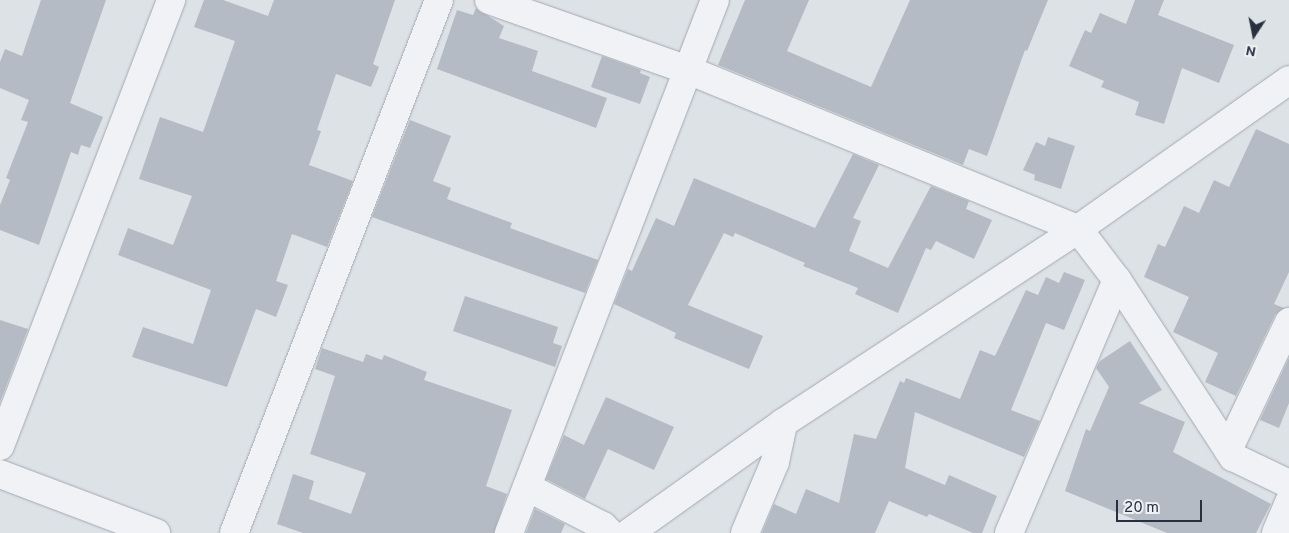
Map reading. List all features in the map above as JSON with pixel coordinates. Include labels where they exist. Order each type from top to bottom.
[{"type":"street","points":[[0,446],[171,0]]},
{"type":"street","points":[[234,533],[439,0]]},
{"type":"street","points":[[489,0],[688,70],[1078,229],[1116,280],[1228,450],[1233,456],[1289,484]]},
{"type":"street","points":[[510,533],[715,0]]},
{"type":"street","points":[[629,533],[783,423],[1078,229],[1289,80]]},
{"type":"street","points":[[1009,533],[1116,280]]},
{"type":"street","points":[[1228,450],[1289,322]]},
{"type":"street","points":[[745,533],[775,462],[783,423]]},
{"type":"street","points":[[0,474],[156,533]]},
{"type":"street","points":[[527,486],[603,526],[610,533]]},
{"type":"street","points":[[1276,533],[1289,502]]},
{"type":"building","points":[[41,0],[106,0],[70,103],[103,117],[90,148],[81,145],[78,155],[71,152],[39,245],[0,230],[0,205],[10,180],[6,178],[28,122],[21,120],[29,100],[0,88],[0,62],[5,49],[22,56]]},
{"type":"building","points":[[204,0],[223,0],[268,16],[274,0],[395,0],[373,64],[379,67],[371,87],[336,74],[317,130],[321,131],[309,165],[353,181],[327,247],[292,234],[276,281],[288,285],[276,317],[256,309],[227,387],[132,357],[143,327],[193,344],[211,290],[118,255],[128,228],[173,245],[192,196],[139,179],[160,117],[203,132],[235,41],[194,27]]},
{"type":"building","points":[[745,0],[809,0],[787,51],[871,87],[910,0],[1048,0],[1027,51],[1025,50],[987,156],[969,149],[963,165],[718,65]]},
{"type":"building","points":[[1135,0],[1164,0],[1158,15],[1234,45],[1219,83],[1182,68],[1164,124],[1135,115],[1139,102],[1101,87],[1104,81],[1069,66],[1085,30],[1091,33],[1100,13],[1126,24]]},
{"type":"building","points":[[476,8],[504,26],[499,38],[538,51],[532,71],[607,98],[596,128],[437,69],[457,10],[473,15]]},
{"type":"building","points":[[602,56],[641,70],[640,73],[650,77],[640,104],[591,87]]},
{"type":"building","points":[[410,120],[451,136],[433,181],[451,188],[447,199],[512,223],[510,228],[598,260],[585,293],[372,217]]},
{"type":"building","points":[[1256,129],[1289,144],[1289,272],[1274,304],[1284,308],[1275,315],[1236,396],[1205,382],[1218,353],[1173,332],[1189,297],[1144,277],[1158,244],[1165,247],[1184,206],[1199,213],[1214,180],[1229,187]]},
{"type":"building","points":[[1048,137],[1075,146],[1061,189],[1034,180],[1035,175],[1023,170],[1036,142],[1045,146]]},
{"type":"building","points":[[853,154],[879,165],[853,218],[861,221],[849,251],[888,268],[931,186],[969,201],[966,209],[992,220],[974,259],[936,241],[931,250],[926,248],[898,313],[855,294],[858,288],[803,266],[805,263],[735,233],[733,237],[724,233],[688,305],[763,336],[749,369],[674,338],[676,333],[614,304],[628,269],[632,271],[656,218],[674,226],[694,178],[815,228]]},
{"type":"building","points":[[1064,272],[1085,280],[1064,330],[1046,323],[1011,410],[1040,421],[1024,457],[915,412],[905,468],[945,485],[949,475],[997,496],[982,533],[973,533],[929,514],[927,517],[889,501],[875,533],[762,533],[774,504],[796,514],[806,489],[839,503],[854,434],[876,439],[900,381],[904,383],[906,378],[960,399],[980,350],[995,356],[1026,290],[1038,295],[1046,277],[1059,283]]},
{"type":"building","points":[[465,296],[558,327],[553,343],[562,346],[555,367],[453,331]]},
{"type":"building","points":[[0,320],[28,329],[0,402]]},
{"type":"building","points":[[1130,341],[1162,390],[1139,403],[1185,422],[1173,452],[1271,504],[1256,533],[1167,533],[1065,491],[1086,429],[1090,431],[1109,387],[1096,368],[1100,361]]},
{"type":"building","points":[[322,348],[363,362],[366,354],[382,360],[384,355],[427,372],[424,380],[512,410],[486,486],[507,494],[494,533],[303,533],[277,524],[293,474],[314,481],[309,499],[351,514],[366,473],[310,454],[335,376],[315,369]]},
{"type":"building","points":[[1289,358],[1289,403],[1279,428],[1260,420]]},
{"type":"building","points":[[606,397],[674,427],[654,470],[608,449],[585,499],[546,479],[564,435],[584,445]]},
{"type":"building","points":[[535,509],[565,524],[561,533],[526,533]]}]
